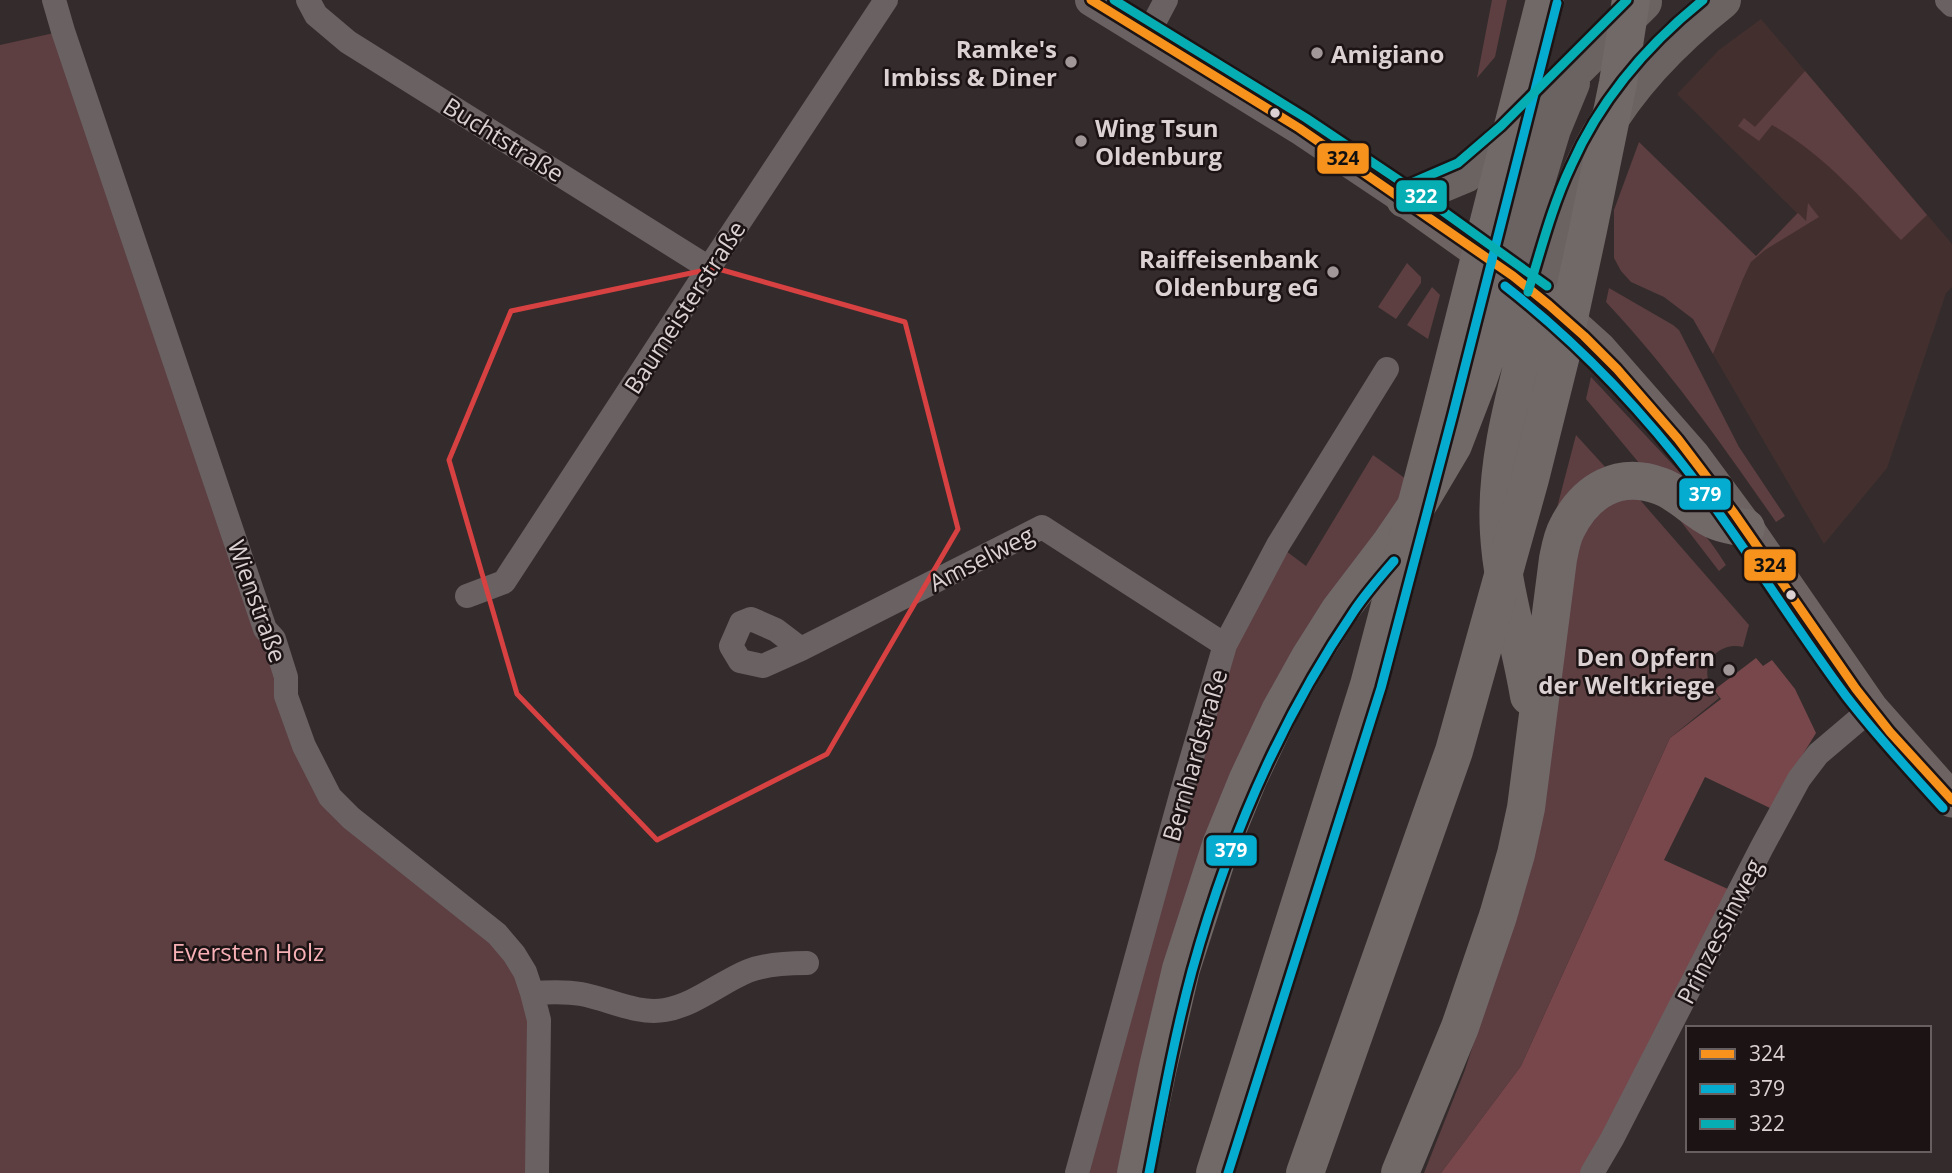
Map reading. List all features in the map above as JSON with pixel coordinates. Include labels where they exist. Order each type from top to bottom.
[{"type":"highway","points":[[1215,1173],[1369,685],[1545,0]]},
{"type":"highway","points":[[1305,1173],[1462,725],[1530,479],[1561,355],[1610,123],[1631,0]]},
{"type":"highway","points":[[1526,286],[1515,397],[1500,474],[1499,533],[1506,589],[1523,661],[1536,740]]},
{"type":"highway","points":[[1136,1173],[1181,969],[1220,845],[1248,779],[1280,711],[1309,659],[1340,610],[1406,522],[1453,444],[1478,380],[1526,286]]},
{"type":"highway","points":[[1402,1170],[1460,1027],[1516,854],[1536,740],[1558,559],[1566,530],[1577,510],[1609,484],[1621,481],[1638,481],[1660,486],[1715,520],[1746,528]]},
{"type":"main road","points":[[1405,199],[1465,174],[1509,135],[1645,0]]},
{"type":"main road","points":[[1526,286],[1565,213],[1600,135],[1625,97],[1659,55],[1722,0]]},
{"type":"main road","points":[[1526,286],[1535,185],[1552,129],[1578,68]]},
{"type":"main road","points":[[1405,199],[1526,286],[1599,349],[1634,387],[1692,455],[1746,528],[1871,709],[1952,800]]},
{"type":"street","name":"Wienstraße","points":[[54,0],[265,629],[274,639],[286,677],[286,696],[314,768],[330,797],[351,818],[497,934],[525,972],[539,1020],[537,1173]]},
{"type":"street","name":"Buchtstraße","points":[[308,0],[316,15],[348,41],[709,268]]},
{"type":"street","name":"Baumeisterstraße","points":[[467,596],[504,582],[886,0]]},
{"type":"street","points":[[1091,0],[1344,157],[1405,199]]},
{"type":"street","points":[[1148,34],[1166,0]]},
{"type":"street","points":[[1947,0],[1952,5]]},
{"type":"street","name":"Bernhardstraße","points":[[1077,1173],[1225,645],[1278,545],[1387,369]]},
{"type":"street","name":"Amselweg","points":[[801,649],[1042,527],[1225,645]]},
{"type":"street","name":"Prinzessinweg","points":[[1592,1173],[1799,779],[1818,754],[1871,709]]},
{"type":"street","points":[[532,993],[580,994],[636,1009],[669,1010],[749,970],[781,964],[807,963]]},
{"type":"highlighted area","points":[[715,268],[905,322],[958,529],[827,754],[657,840],[517,694],[449,460],[511,311]]},
{"type":"shaded area","points":[[1761,19],[1952,244],[1952,287],[1946,293],[1887,468],[1824,544],[1713,354],[1751,262],[1797,213],[1677,94],[1719,50]]},
{"type":"shaded area","points":[[1756,658],[1763,666],[1772,660],[1795,689],[1816,733],[1770,808],[1705,777],[1664,860],[1730,890],[1585,1173],[1441,1173],[1521,1066],[1670,738],[1721,699],[1714,690]]},
{"type":"green space","points":[[1492,0],[1507,0],[1495,57],[1477,78]]},
{"type":"green space","name":"Eversten Holz","points":[[63,31],[314,768],[525,972],[537,1173],[0,1173],[0,45]]},
{"type":"green space","points":[[1805,71],[1927,215],[1901,240],[1825,163],[1791,137],[1772,125],[1759,141],[1738,126],[1744,118],[1755,127]]},
{"type":"green space","points":[[1639,142],[1756,256],[1798,213],[1806,221],[1808,203],[1819,217],[1765,250],[1751,262],[1713,354],[1693,319],[1664,297],[1631,282],[1614,258],[1614,210]]},
{"type":"green space","points":[[1407,263],[1421,277],[1421,283],[1396,319],[1378,307]]},
{"type":"green space","points":[[1432,287],[1440,295],[1428,339],[1407,325]]},
{"type":"green space","points":[[1609,288],[1679,330],[1739,447],[1785,516],[1776,522],[1674,381],[1606,302]]},
{"type":"green space","points":[[1591,377],[1689,482],[1644,469],[1586,399]]},
{"type":"green space","points":[[1576,435],[1607,469],[1552,527]]},
{"type":"green space","points":[[1373,455],[1417,487],[1280,711],[1136,1173],[1077,1173],[1225,645],[1278,545],[1306,566]]},
{"type":"green space","points":[[1634,493],[1749,625],[1743,647],[1722,649],[1712,658],[1707,671],[1708,679],[1719,698],[1670,738],[1521,1066],[1441,1173],[1424,1173],[1465,1070],[1510,930],[1567,565],[1596,508]]},
{"type":"green space","points":[[1669,506],[1702,532],[1726,565],[1719,571]]},
{"type":"transit line","name":"324","points":[[1091,0],[1299,128],[1513,276],[1584,336],[1617,369],[1678,439],[1734,513],[1856,689],[1890,732],[1952,800]]},
{"type":"transit line","name":"322","points":[[1114,0],[1306,118],[1412,189],[1547,286]]},
{"type":"transit line","name":"322","points":[[1400,188],[1458,163],[1501,126],[1627,0]]},
{"type":"transit line","name":"322","points":[[1528,292],[1558,197],[1596,119],[1644,55],[1703,0]]},
{"type":"transit line","name":"379","points":[[1228,1173],[1381,688],[1557,3]]},
{"type":"transit line","name":"379","points":[[1505,286],[1558,330],[1654,429],[1716,509],[1846,696],[1943,808]]},
{"type":"transit line","name":"379","points":[[1149,1173],[1192,971],[1239,830],[1258,784],[1302,695],[1354,611],[1394,561]]},
{"type":"place","name":"Amigiano","points":[[1317,53]]},
{"type":"place","name":"Ramke's Imbiss & Diner","points":[[1071,62]]},
{"type":"place","name":"Wing Tsun Oldenburg","points":[[1081,141]]},
{"type":"place","name":"Raiffeisenbank Oldenburg eG","points":[[1333,272]]},
{"type":"place","name":"Den Opfern der Weltkriege","points":[[1729,670]]}]
